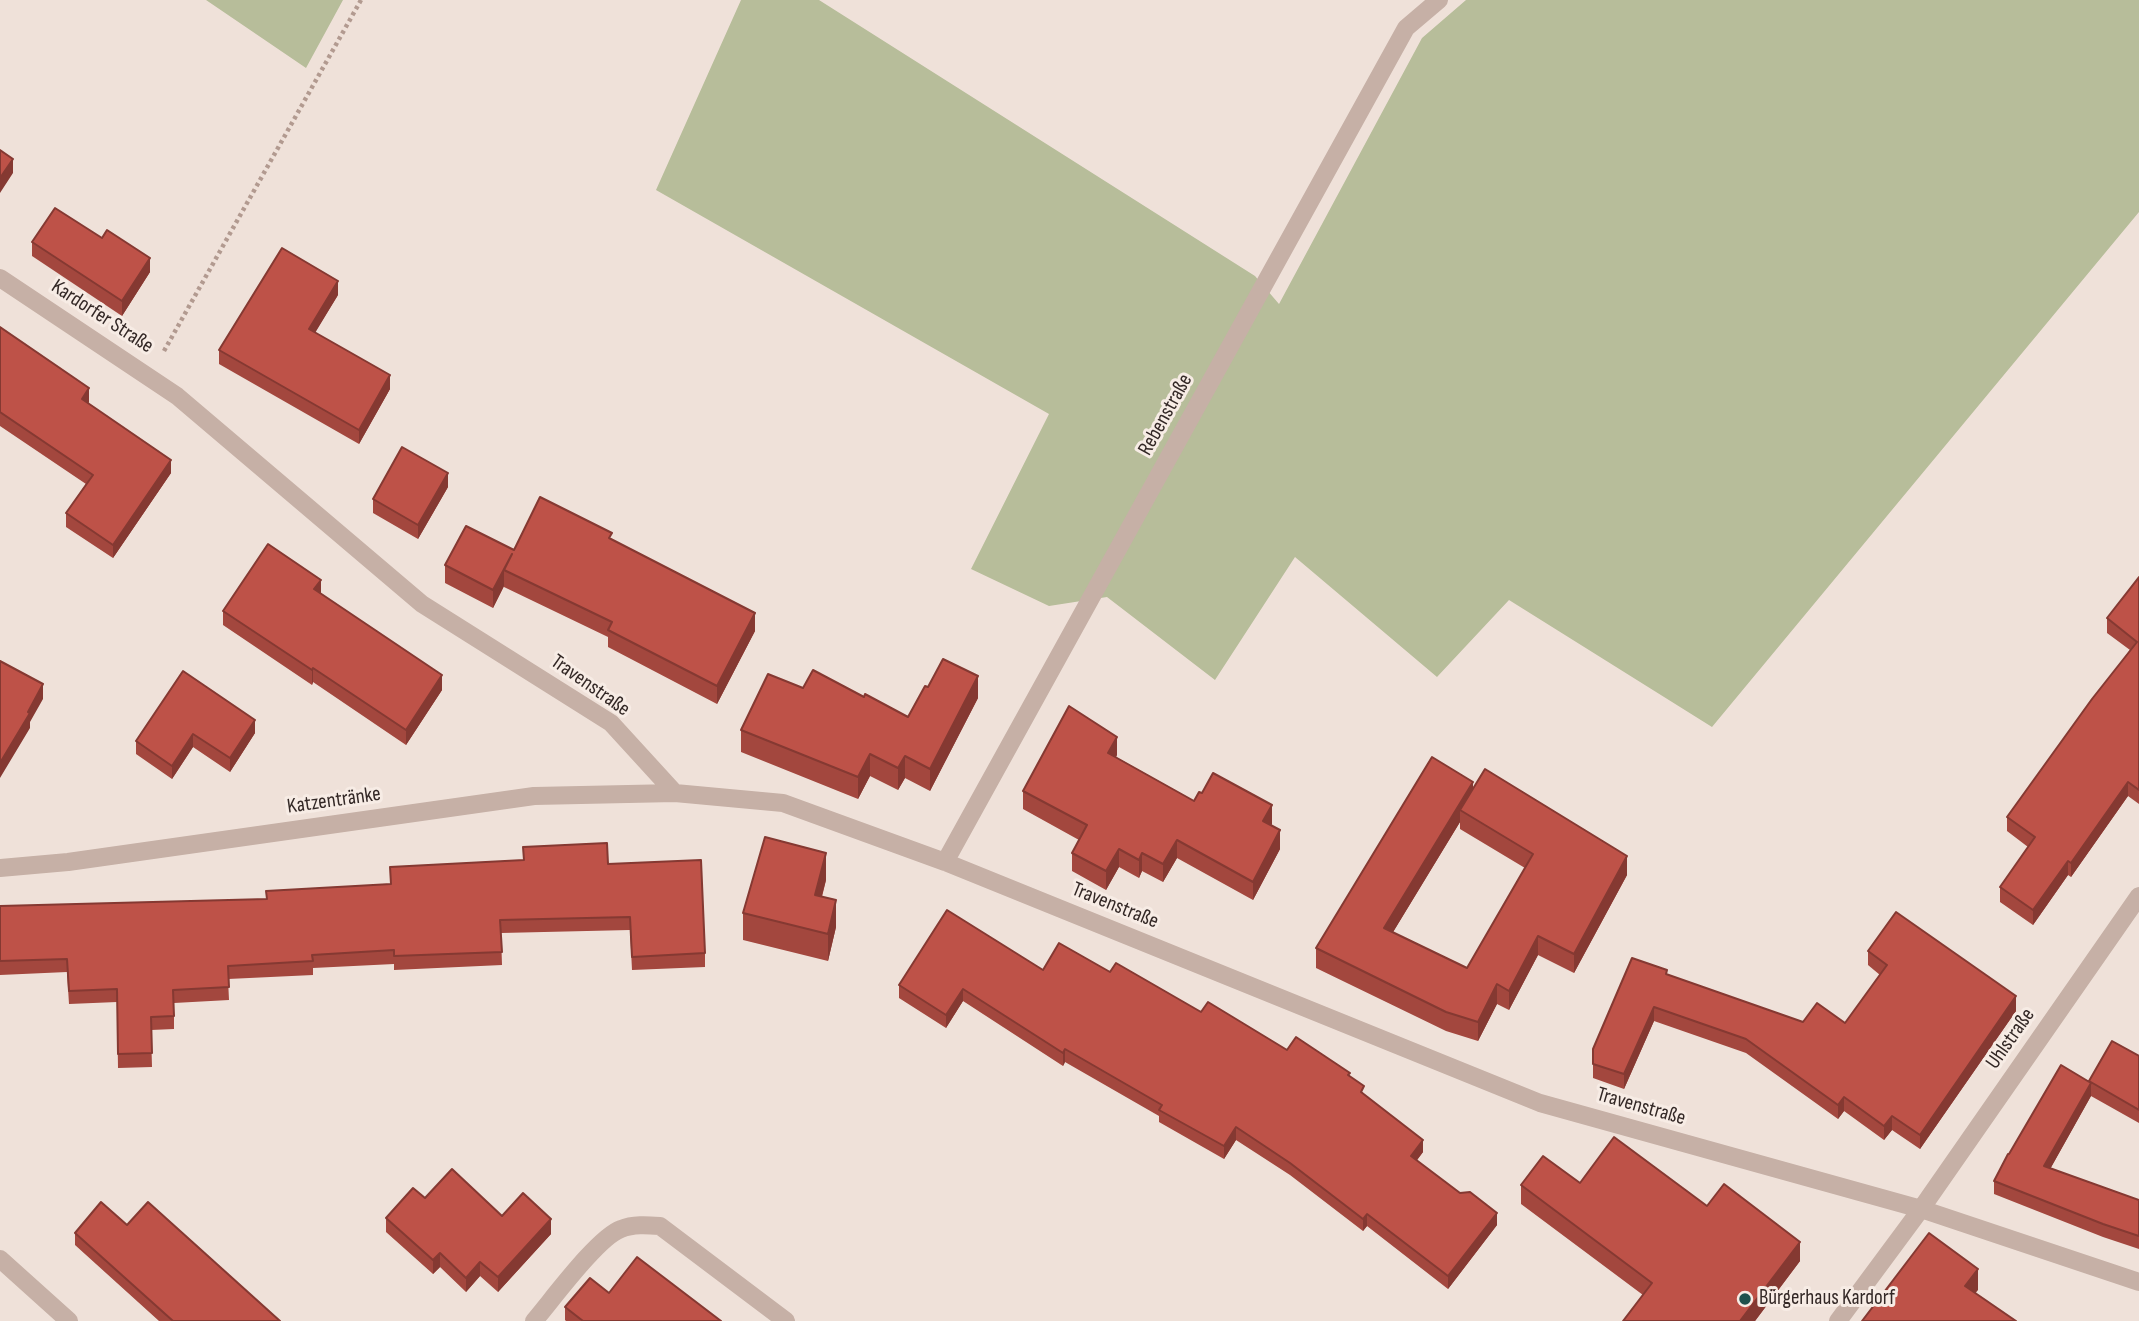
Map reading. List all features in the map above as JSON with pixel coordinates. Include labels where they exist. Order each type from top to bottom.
[{"type":"street","name":"Rebenstraße","points":[[945,862],[1406,28],[1439,0]]},
{"type":"street","name":"Kardorfer Straße","points":[[0,278],[177,396]]},
{"type":"street","name":"Travenstraße","points":[[177,396],[422,604],[611,723],[675,793],[783,803],[945,862],[1541,1103],[1921,1209],[2139,1282]]},
{"type":"street","name":"Katzentränke","points":[[0,868],[68,862],[534,796],[675,793]]},
{"type":"street","name":"Uhlstraße","points":[[1838,1321],[1921,1209],[2139,896]]},
{"type":"street","points":[[534,1321],[597,1246],[619,1229],[639,1225],[660,1226],[786,1321]]},
{"type":"street","points":[[0,1259],[69,1321]]},
{"type":"path","points":[[150,376],[362,0]]},
{"type":"green space","points":[[206,0],[343,0],[306,68]]},
{"type":"green space","points":[[741,0],[819,0],[1255,276],[1279,304],[1422,38],[1466,0],[2139,0],[2139,212],[1712,727],[1509,600],[1437,677],[1295,557],[1215,680],[1107,597],[1049,606],[971,569],[1049,414],[656,190]]},
{"type":"building","points":[[0,150],[13,159],[0,178]]},
{"type":"building","points":[[55,208],[102,238],[107,230],[150,258],[122,301],[32,242]]},
{"type":"building","points":[[282,248],[338,281],[309,329],[390,375],[359,430],[219,350]]},
{"type":"building","points":[[0,327],[89,388],[82,399],[171,460],[113,545],[66,513],[93,475],[0,412]]},
{"type":"building","points":[[402,447],[448,473],[418,525],[373,499]]},
{"type":"building","points":[[540,497],[612,533],[609,538],[755,613],[717,686],[608,630],[612,622],[504,570],[512,554],[493,590],[445,565],[466,526],[514,550]]},
{"type":"building","points":[[268,544],[321,580],[314,589],[442,675],[406,730],[223,611]]},
{"type":"building","points":[[2139,577],[2139,790],[2128,782],[2071,863],[2068,861],[2033,910],[2000,887],[2035,837],[2007,817],[2092,699],[2137,642],[2107,618]]},
{"type":"building","points":[[943,659],[978,676],[930,769],[905,756],[898,768],[870,754],[858,777],[741,730],[768,674],[803,688],[813,670],[908,717]]},
{"type":"building","points":[[0,661],[43,684],[28,712],[30,713],[0,763]]},
{"type":"building","points":[[183,671],[255,720],[230,758],[193,734],[172,766],[136,741]]},
{"type":"building","points":[[1069,706],[1117,737],[1108,753],[1194,801],[1199,792],[1202,793],[1213,773],[1272,805],[1263,821],[1280,830],[1253,882],[1177,840],[1163,864],[1142,853],[1139,860],[1119,849],[1106,871],[1072,853],[1087,825],[1023,791]]},
{"type":"building","points":[[1432,757],[1473,782],[1384,928],[1467,968],[1533,854],[1460,810],[1485,769],[1627,856],[1574,954],[1538,936],[1509,991],[1497,984],[1478,1022],[1446,1012],[1316,948]]},
{"type":"building","points":[[765,837],[826,853],[815,895],[836,900],[828,934],[743,913]]},
{"type":"building","points":[[607,843],[608,864],[701,860],[705,953],[632,957],[630,917],[500,920],[502,952],[394,956],[394,950],[312,955],[313,961],[228,966],[229,987],[173,990],[174,1016],[151,1017],[152,1053],[118,1054],[117,989],[69,991],[67,959],[0,961],[0,906],[267,899],[266,891],[391,884],[390,867],[524,860],[523,847]]},
{"type":"building","points":[[947,910],[1043,970],[1059,943],[1110,972],[1116,963],[1201,1012],[1208,1002],[1287,1050],[1296,1037],[1350,1073],[1348,1075],[1364,1086],[1361,1092],[1423,1140],[1411,1156],[1460,1193],[1470,1192],[1497,1213],[1448,1276],[1367,1214],[1363,1219],[1290,1163],[1236,1127],[1224,1146],[1159,1110],[1162,1105],[1065,1049],[1063,1053],[963,989],[946,1015],[899,985]]},
{"type":"building","points":[[1896,912],[2016,996],[1920,1135],[1892,1116],[1884,1126],[1844,1097],[1838,1105],[1746,1039],[1654,1007],[1624,1074],[1593,1064],[1593,1049],[1632,958],[1667,970],[1666,974],[1803,1022],[1817,1003],[1845,1023],[1887,965],[1868,951]]},
{"type":"building","points":[[2112,1041],[2139,1056],[2139,1110],[2089,1081]]},
{"type":"building","points":[[2061,1065],[2091,1083],[2044,1166],[2139,1200],[2139,1236],[1994,1181]]},
{"type":"building","points":[[1614,1137],[1707,1206],[1724,1184],[1800,1242],[1740,1321],[1623,1321],[1652,1283],[1521,1185],[1543,1156],[1580,1183]]},
{"type":"building","points":[[452,1169],[502,1216],[523,1193],[551,1219],[498,1277],[480,1262],[466,1278],[440,1253],[433,1260],[386,1218],[413,1188],[425,1198]]},
{"type":"building","points":[[101,1202],[127,1225],[148,1202],[280,1321],[173,1321],[75,1233]]},
{"type":"building","points":[[1929,1233],[1978,1269],[1965,1286],[2016,1321],[1862,1321]]},
{"type":"building","points":[[637,1257],[721,1321],[583,1321],[565,1307],[590,1278],[609,1293]]},
{"type":"place","name":"Bürgerhaus Kardorf","points":[[1745,1299]]}]
